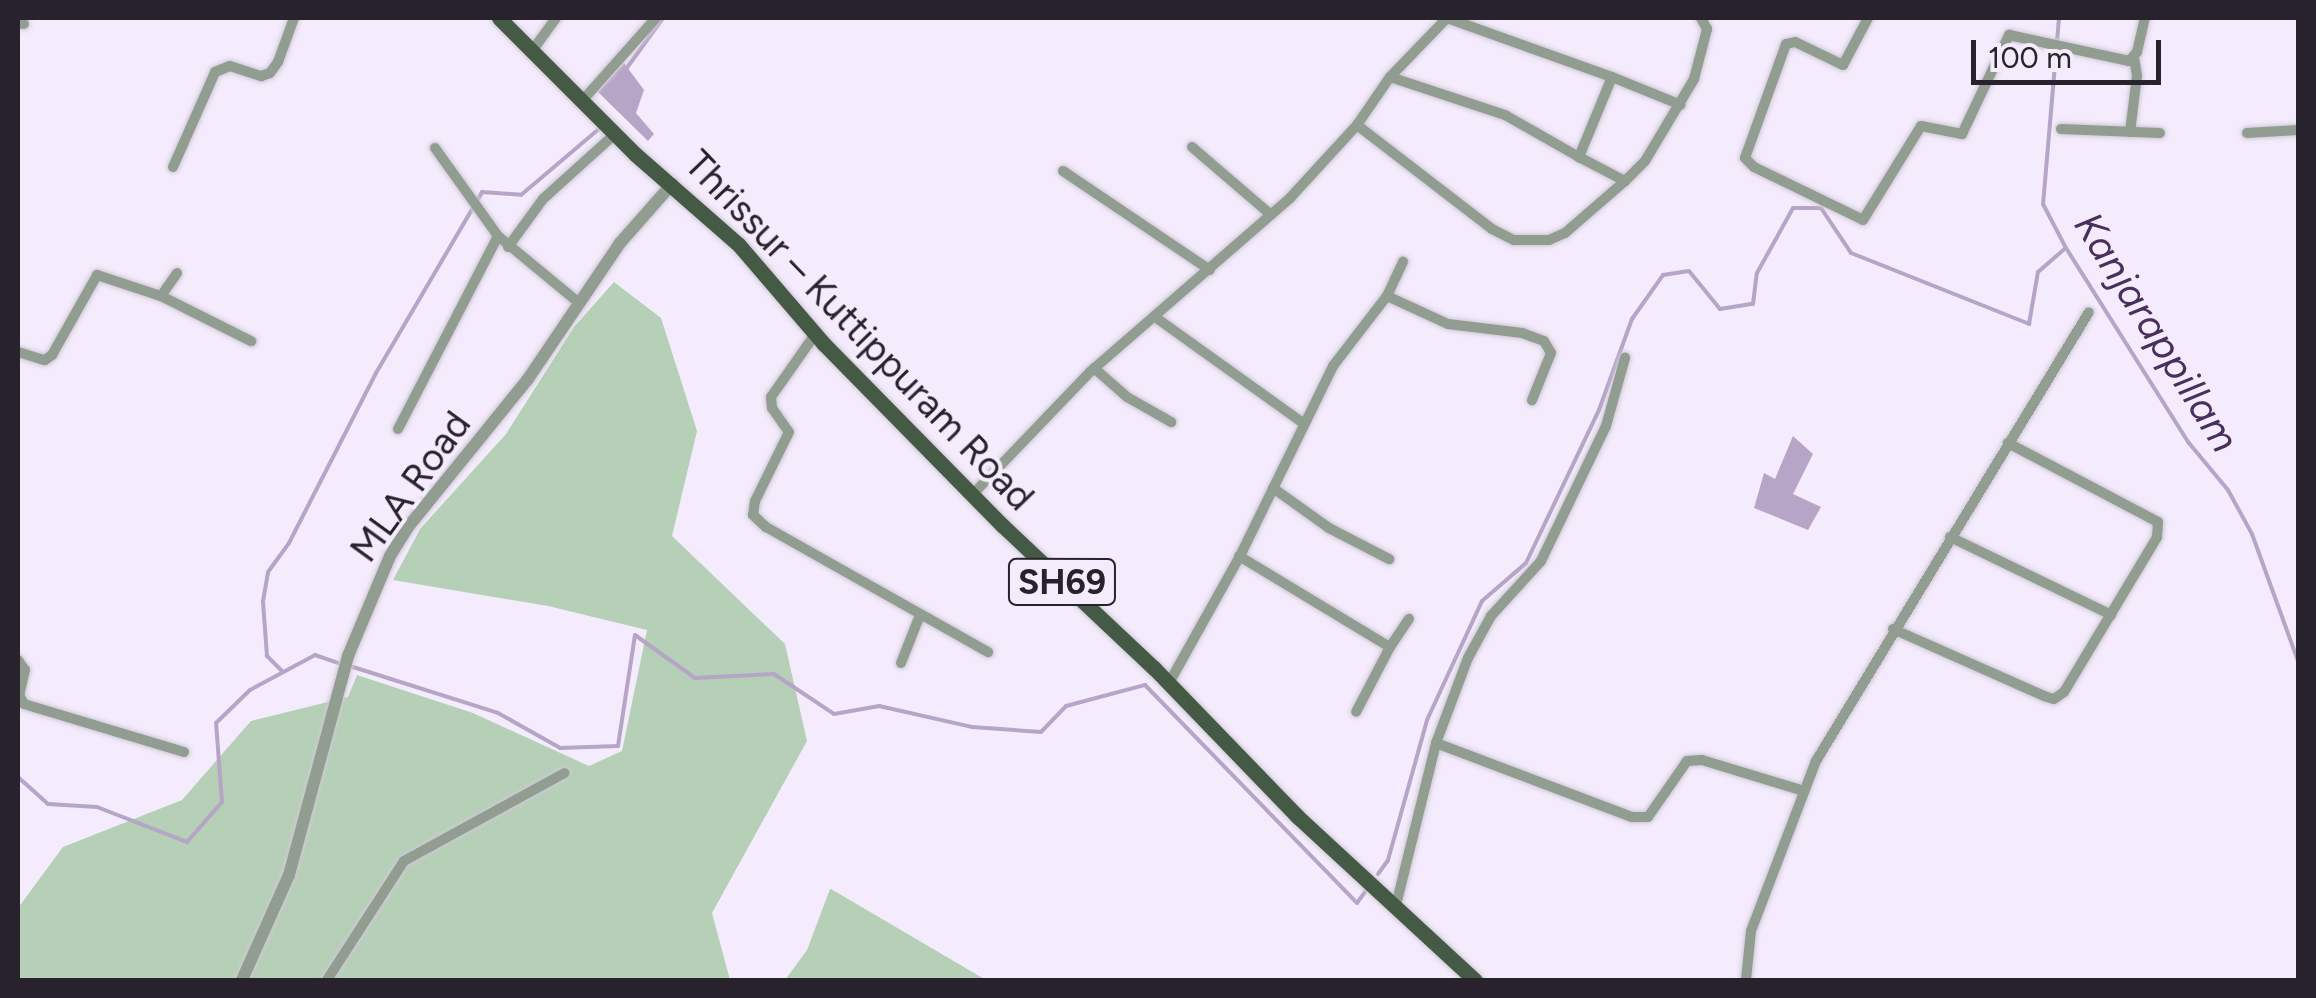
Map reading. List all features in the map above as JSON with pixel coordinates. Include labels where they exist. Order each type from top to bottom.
[{"type":"main road","name":"Thrissur – Kuttippuram Road","points":[[499,18],[608,127],[750,256],[816,333],[972,494],[1170,683],[1297,816],[1475,980]]},
{"type":"street","points":[[173,167],[215,72],[230,66],[260,76],[270,73],[294,18]]},
{"type":"street","points":[[532,51],[556,18]]},
{"type":"street","points":[[582,100],[656,18]]},
{"type":"street","points":[[972,494],[1094,368],[1271,216],[1358,124],[1390,77],[1447,18],[1682,105]]},
{"type":"street","points":[[1358,124],[1492,229],[1514,240],[1549,240],[1566,233],[1625,182],[1682,105],[1701,58],[1707,28],[1701,18]]},
{"type":"street","points":[[1868,18],[1844,65],[1795,42],[1786,44],[1745,158],[1754,168],[1858,219],[1868,218],[1922,126],[1962,134],[2009,35],[2134,58]]},
{"type":"street","points":[[2130,132],[2137,76],[2134,58],[2146,18]]},
{"type":"street","points":[[1390,77],[1506,116],[1625,182]]},
{"type":"street","points":[[1579,157],[1612,77]]},
{"type":"street","points":[[508,247],[543,199],[608,127]]},
{"type":"street","points":[[2061,129],[2160,133]]},
{"type":"street","points":[[2247,133],[2298,130]]},
{"type":"street","points":[[1192,147],[1271,216]]},
{"type":"street","points":[[435,148],[474,207],[508,247],[579,303]]},
{"type":"street","points":[[1064,171],[1210,270]]},
{"type":"street","name":"MLA Road","points":[[242,980],[289,875],[348,656],[372,590],[408,527],[518,392],[620,244],[672,184]]},
{"type":"street","points":[[398,428],[498,236]]},
{"type":"street","points":[[1170,683],[1240,556],[1332,366],[1387,296],[1403,261]]},
{"type":"street","points":[[161,296],[177,273]]},
{"type":"street","points":[[18,352],[45,360],[52,355],[97,274],[161,296],[251,341]]},
{"type":"street","points":[[1387,296],[1448,324],[1522,333],[1544,342],[1552,353],[1532,400]]},
{"type":"street","points":[[1746,980],[1750,931],[1816,761],[2089,312]]},
{"type":"street","points":[[1155,317],[1303,423]]},
{"type":"street","points":[[816,333],[770,397],[772,408],[789,432],[754,501],[754,514],[766,527],[988,652]]},
{"type":"street","points":[[1396,905],[1436,743],[1468,658],[1491,616],[1541,561],[1606,426],[1626,358]]},
{"type":"street","points":[[1094,368],[1127,397],[1170,422]]},
{"type":"street","points":[[1894,629],[2054,699],[2064,692],[2157,537],[2158,522],[2008,443]]},
{"type":"street","points":[[1273,488],[1329,528],[1389,559]]},
{"type":"street","points":[[1950,538],[2110,615]]},
{"type":"street","points":[[1240,556],[1390,648]]},
{"type":"street","points":[[901,663],[920,615]]},
{"type":"street","points":[[1356,712],[1409,619]]},
{"type":"street","points":[[18,660],[24,670],[19,696],[24,704],[184,752]]},
{"type":"street","points":[[1436,743],[1632,816],[1648,817],[1686,761],[1702,760],[1804,792]]},
{"type":"street","points":[[327,980],[404,861],[566,772]]},
{"type":"green space","points":[[614,282],[661,318],[697,431],[672,536],[785,644],[807,741],[712,913],[730,980],[18,980],[18,908],[63,847],[182,800],[251,721],[348,697],[357,675],[473,713],[589,766],[622,751],[647,630],[548,606],[393,580],[420,529],[506,434],[574,327]]},
{"type":"green space","points":[[830,889],[986,980],[785,980],[807,950]]},
{"type":"shaded area","points":[[624,63],[644,90],[636,113],[654,134],[648,141],[598,92]]},
{"type":"shaded area","points":[[1793,436],[1813,454],[1793,494],[1821,507],[1808,530],[1754,508],[1764,473],[1775,479]]},
{"type":"waterway","points":[[626,69],[663,18]]},
{"type":"waterway","name":"Kanjarappillam","points":[[2059,18],[2043,204],[2066,248],[2189,443],[2228,490],[2252,534],[2298,661]]},
{"type":"waterway","points":[[283,672],[267,656],[263,601],[268,572],[289,543],[376,373],[482,192],[521,195],[600,128]]},
{"type":"waterway","points":[[1378,874],[1388,860],[1427,720],[1482,601],[1526,563],[1599,410],[1632,319],[1663,275],[1689,271],[1720,309],[1753,304],[1757,273],[1793,208],[1821,208],[1851,253],[2029,324],[2038,272],[2066,248]]},
{"type":"waterway","points":[[353,667],[498,713],[560,748],[618,746],[635,635],[695,678],[774,674],[834,714],[879,706],[972,727],[1041,732],[1066,706],[1145,685],[1357,903],[1365,892]]},
{"type":"waterway","points":[[18,777],[48,804],[97,807],[187,842],[222,802],[216,723],[250,690],[315,655],[338,663]]}]
